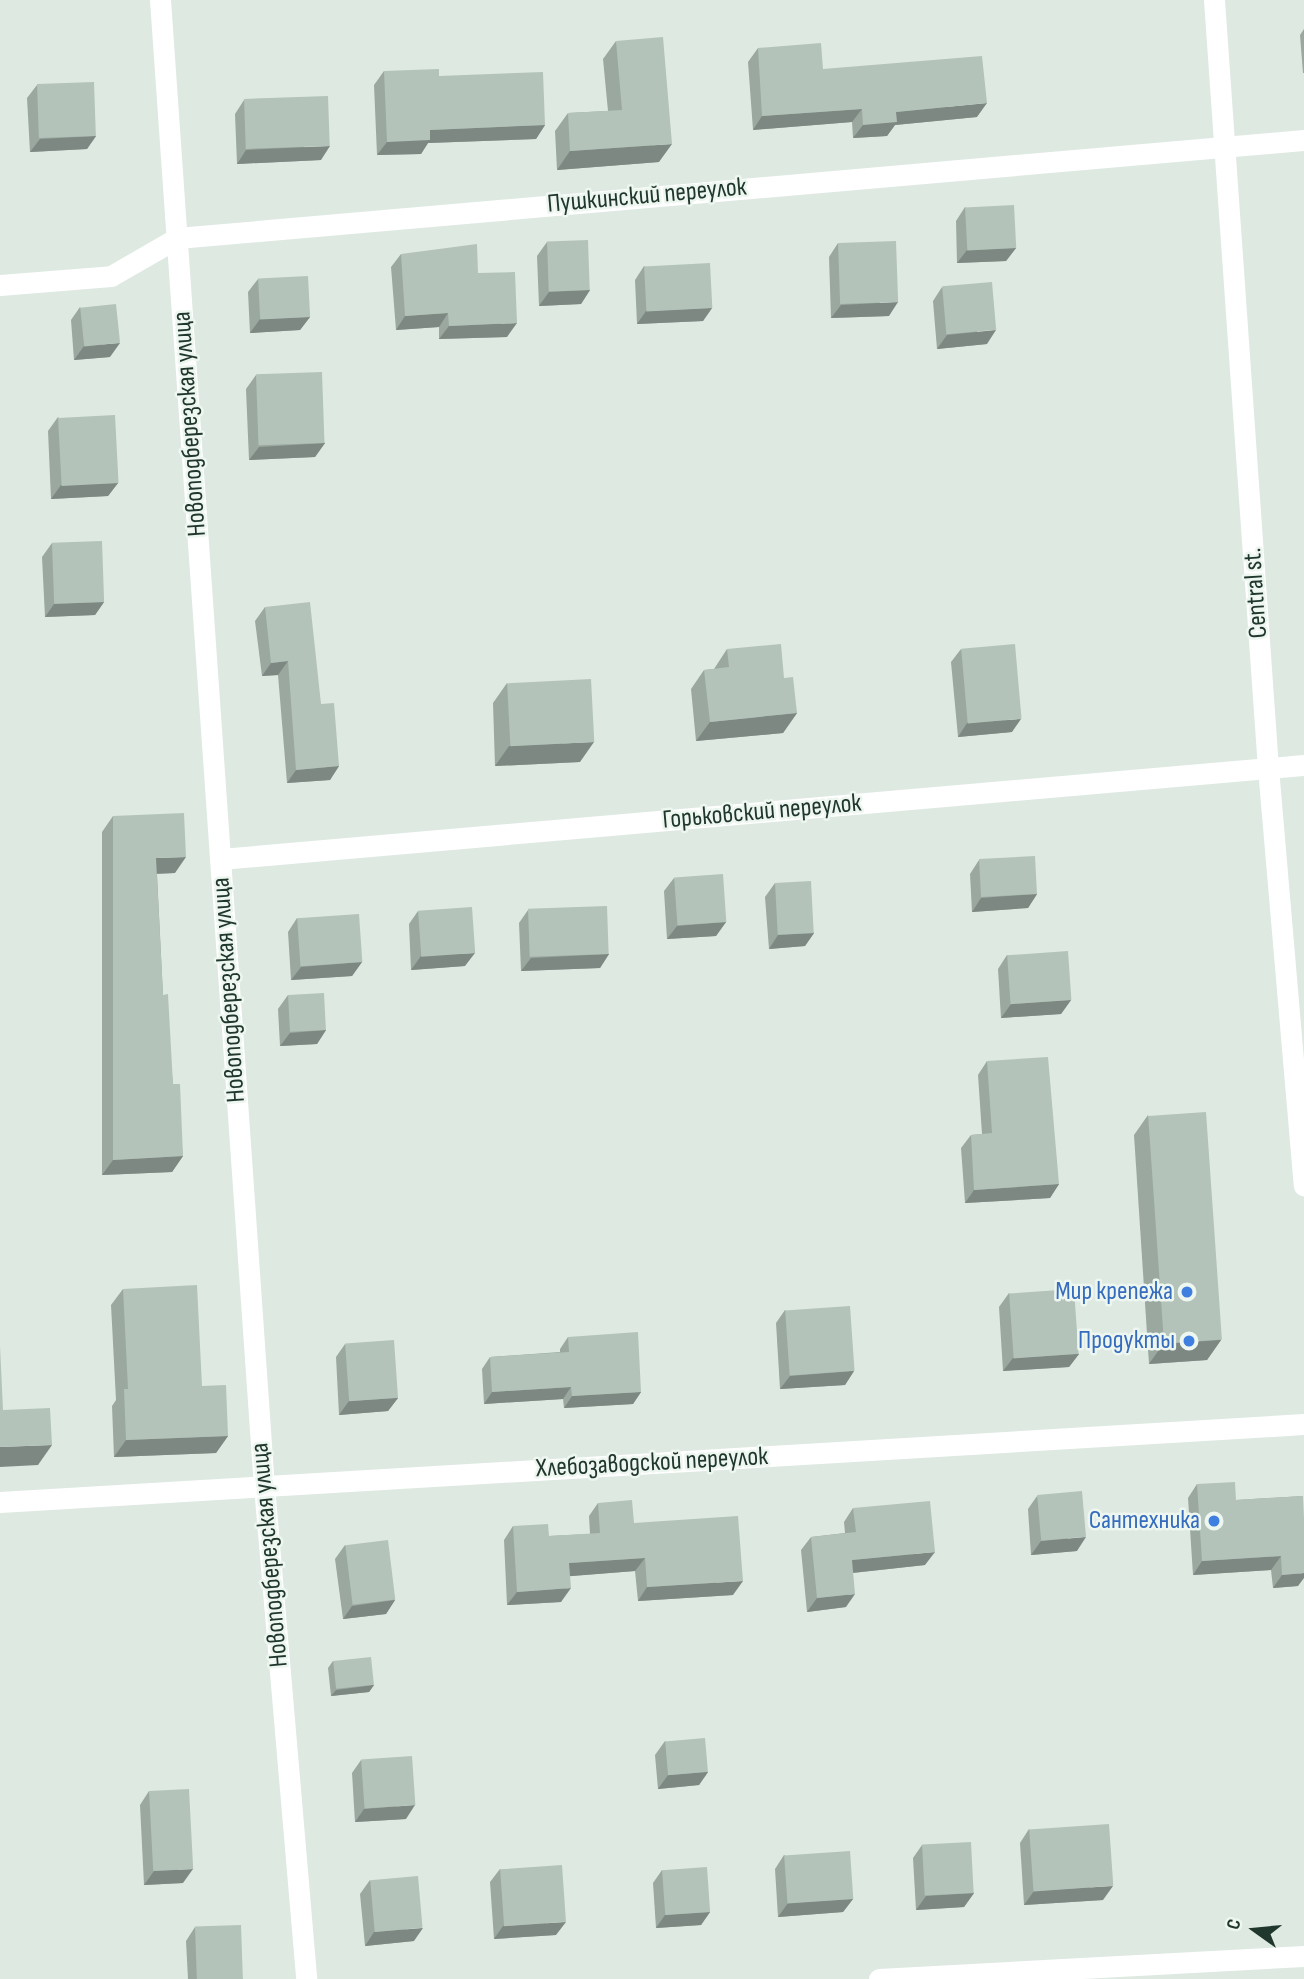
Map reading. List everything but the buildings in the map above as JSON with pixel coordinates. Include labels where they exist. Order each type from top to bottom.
[{"type":"street","name":"Новоподберезская улица","points":[[160,0],[264,1486],[306,1979]]},
{"type":"street","name":"Central st.","points":[[1214,0],[1268,768],[1304,1185]]},
{"type":"street","name":"Пушкинский переулок","points":[[0,285],[111,276],[177,238],[1304,140]]},
{"type":"street","name":"Горьковский переулок","points":[[220,859],[1304,765]]},
{"type":"street","name":"Хлебозаводской переулок","points":[[0,1502],[1304,1424]]},
{"type":"street","points":[[879,1979],[1304,1956]]},
{"type":"place","name":"Мир крепежа","points":[[1187,1292]]},
{"type":"place","name":"Продукты","points":[[1189,1341]]},
{"type":"place","name":"Сантехника","points":[[1214,1521]]}]
